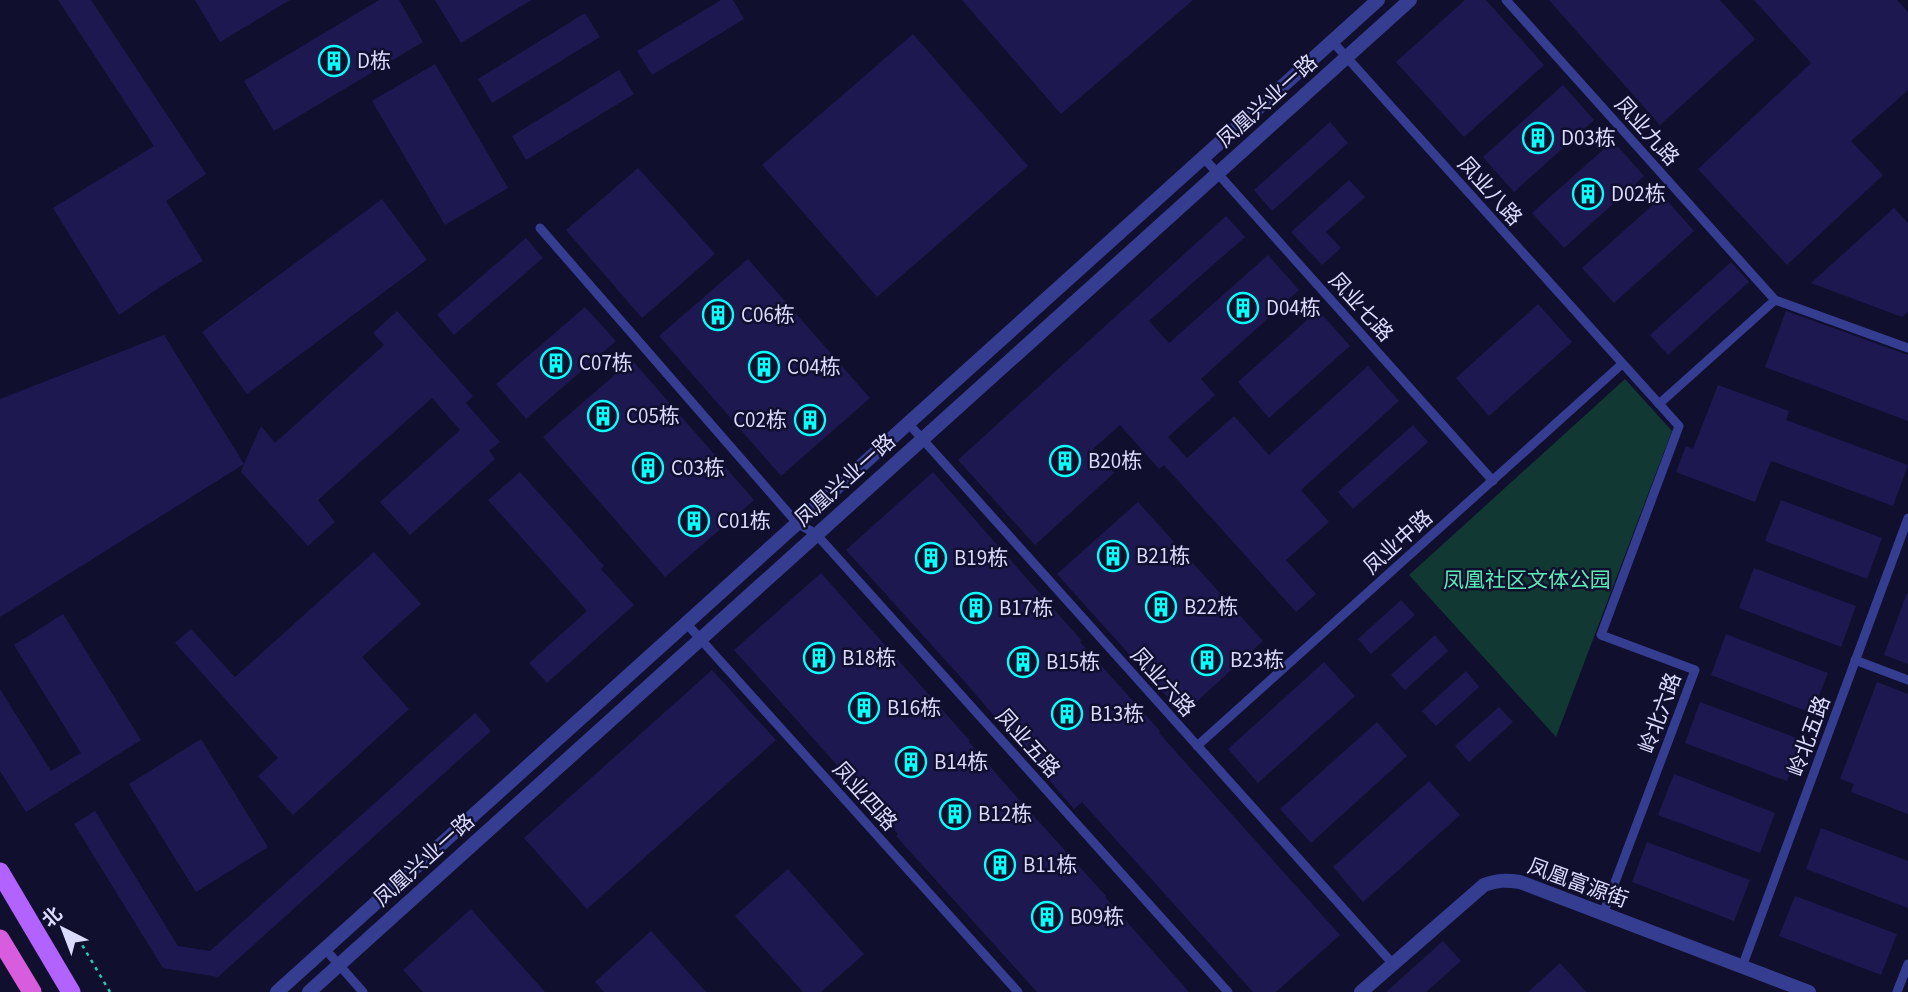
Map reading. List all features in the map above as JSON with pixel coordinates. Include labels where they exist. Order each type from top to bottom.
[{"type":"highway","points":[[0,939],[32,992]]},
{"type":"main road","points":[[0,872],[72,992]]},
{"type":"street","name":"凤凰兴业一路","points":[[277,992],[1378,0]]},
{"type":"street","name":"凤凰兴业一路","points":[[309,992],[1410,0]]},
{"type":"street","name":"凤凰富源街","points":[[1361,992],[1471,895],[1484,885],[1506,880],[1809,992]]},
{"type":"lane","name":"凤业九路","points":[[1506,0],[1775,300]]},
{"type":"lane","name":"凤业八路","points":[[1332,41],[1622,364]]},
{"type":"lane","name":"凤业七路","points":[[1203,157],[1493,481]]},
{"type":"lane","name":"凤业五路","points":[[540,228],[797,523],[816,534],[1228,992]]},
{"type":"lane","points":[[1659,404],[1775,300],[1908,348]]},
{"type":"lane","name":"岭北六路","points":[[1604,914],[1695,670],[1601,635],[1679,426],[1622,364]]},
{"type":"lane","name":"凤业中路","points":[[1197,746],[1622,364]]},
{"type":"lane","name":"凤业六路","points":[[908,423],[1393,964]]},
{"type":"lane","name":"岭北五路","points":[[1742,967],[1908,517]]},
{"type":"lane","name":"凤业四路","points":[[686,623],[1018,992]]},
{"type":"lane","points":[[1855,660],[1908,680]]},
{"type":"lane","points":[[325,949],[363,992]]},
{"type":"lane","points":[[1897,992],[1908,964]]},
{"type":"path","points":[[78,938],[109,992]]},
{"type":"green space","name":"凤凰社区文体公园","points":[[1625,379],[1672,431],[1556,737],[1409,575]]},
{"type":"building","points":[[58,0],[91,0],[206,174],[166,201],[203,261],[119,315],[53,208],[154,146]]},
{"type":"building","points":[[195,0],[290,0],[220,42]]},
{"type":"building","name":"D栋","points":[[379,0],[399,0],[423,42],[274,131],[244,81]]},
{"type":"building","points":[[435,0],[531,0],[461,43]]},
{"type":"building","points":[[721,0],[733,0],[744,19],[652,75],[637,51]]},
{"type":"building","points":[[962,0],[1193,0],[1061,114]]},
{"type":"building","points":[[1465,0],[1486,0],[1544,65],[1464,137],[1396,62]]},
{"type":"building","points":[[1549,0],[1720,0],[1755,39],[1660,125]]},
{"type":"building","points":[[1754,0],[1897,0],[1908,12],[1908,90],[1851,141],[1883,175],[1787,265],[1698,169],[1811,63]]},
{"type":"building","points":[[585,13],[600,37],[492,103],[478,79]]},
{"type":"building","points":[[913,34],[1028,166],[877,297],[762,165]]},
{"type":"building","points":[[435,64],[508,188],[445,225],[372,101]]},
{"type":"building","points":[[619,70],[634,94],[526,160],[512,136]]},
{"type":"building","name":"D03栋","points":[[1563,85],[1594,120],[1514,192],[1483,157]]},
{"type":"building","points":[[1330,122],[1348,143],[1272,211],[1254,190]]},
{"type":"building","name":"D02栋","points":[[1613,141],[1644,176],[1564,248],[1532,213]]},
{"type":"building","points":[[638,168],[715,254],[642,318],[566,230]]},
{"type":"building","points":[[1349,180],[1365,197],[1326,232],[1341,248],[1322,265],[1291,232]]},
{"type":"building","points":[[1663,196],[1694,231],[1614,303],[1582,268]]},
{"type":"building","points":[[382,199],[427,260],[247,394],[202,332]]},
{"type":"building","points":[[1894,208],[1908,223],[1908,312],[1902,317],[1811,283]]},
{"type":"building","points":[[1226,216],[1245,237],[1149,321],[1169,343],[1268,255],[1299,290],[1201,379],[1215,395],[1168,437],[1187,458],[1234,416],[1269,455],[1368,366],[1399,401],[1301,490],[1329,522],[1286,560],[1316,594],[1296,612],[1164,465],[1159,469],[1120,425],[1093,449],[1114,473],[1035,545],[958,460]]},
{"type":"building","points":[[526,238],[543,258],[454,335],[437,315]]},
{"type":"building","points":[[748,259],[870,398],[781,476],[659,336]]},
{"type":"building","points":[[1731,262],[1749,282],[1668,355],[1650,335]]},
{"type":"building","points":[[1538,304],[1572,342],[1489,416],[1456,378]]},
{"type":"building","name":"C07栋","points":[[585,307],[616,341],[526,419],[496,384]]},
{"type":"building","points":[[1318,310],[1350,346],[1269,418],[1238,382]]},
{"type":"building","points":[[397,311],[473,396],[466,403],[500,442],[489,451],[495,459],[410,535],[380,502],[460,430],[432,398],[318,500],[335,522],[308,546],[241,472],[261,426],[275,443],[384,345],[373,333]]},
{"type":"building","points":[[1786,311],[1908,355],[1908,421],[1765,367]]},
{"type":"building","points":[[164,335],[244,464],[0,617],[0,399]]},
{"type":"building","points":[[632,360],[754,500],[665,577],[543,437]]},
{"type":"building","points":[[1718,385],[1789,411],[1786,420],[1908,465],[1893,506],[1771,461],[1755,502],[1676,472],[1686,446],[1693,449]]},
{"type":"building","points":[[1413,425],[1428,442],[1353,509],[1338,492]]},
{"type":"building","points":[[520,472],[604,566],[601,569],[634,605],[547,683],[529,663],[587,611],[488,500]]},
{"type":"building","points":[[933,472],[1159,733],[1340,935],[1276,992],[1253,992],[1082,802],[1074,809],[965,682],[846,550]]},
{"type":"building","points":[[1781,500],[1882,538],[1867,579],[1765,541]]},
{"type":"building","points":[[1138,502],[1263,641],[1183,714],[1057,574]]},
{"type":"building","points":[[374,552],[421,604],[362,657],[409,709],[293,815],[258,776],[278,758],[175,643],[191,629],[235,677]]},
{"type":"building","points":[[1754,568],[1856,606],[1841,647],[1739,608]]},
{"type":"building","points":[[821,573],[1189,992],[1037,992],[896,836],[898,834],[734,650]]},
{"type":"building","points":[[1908,594],[1908,664],[1884,655]]},
{"type":"building","points":[[1401,600],[1415,615],[1371,654],[1358,639]]},
{"type":"building","points":[[63,614],[141,740],[26,812],[0,771],[0,689],[51,771],[81,753],[14,645]]},
{"type":"building","points":[[1726,634],[1828,673],[1812,713],[1711,675]]},
{"type":"building","points":[[1435,635],[1448,651],[1405,690],[1391,675]]},
{"type":"building","points":[[1324,662],[1355,696],[1258,783],[1228,749]]},
{"type":"building","points":[[712,670],[776,740],[587,909],[524,838]]},
{"type":"building","points":[[1466,671],[1479,687],[1436,726],[1422,711]]},
{"type":"building","points":[[1877,682],[1908,694],[1908,814],[1851,792],[1854,784],[1840,779]]},
{"type":"building","points":[[1700,702],[1802,740],[1787,781],[1685,743]]},
{"type":"building","points":[[1499,707],[1513,722],[1469,762],[1455,746]]},
{"type":"building","points":[[475,713],[491,731],[218,977],[163,968],[74,824],[95,811],[178,946],[210,951]]},
{"type":"building","points":[[1377,722],[1407,756],[1311,843],[1280,809]]},
{"type":"building","points":[[201,739],[268,847],[196,892],[129,784]]},
{"type":"building","points":[[1674,774],[1775,813],[1760,853],[1658,815]]},
{"type":"building","points":[[1429,781],[1460,815],[1363,902],[1333,867]]},
{"type":"building","points":[[1821,828],[1908,861],[1908,908],[1806,869]]},
{"type":"building","points":[[1647,842],[1750,880],[1734,921],[1632,882]]},
{"type":"building","points":[[788,869],[864,954],[821,992],[803,992],[735,916]]},
{"type":"building","points":[[1795,896],[1897,934],[1881,975],[1779,936]]},
{"type":"building","points":[[471,909],[545,992],[423,992],[403,970]]},
{"type":"building","points":[[651,931],[706,992],[604,992],[595,982]]},
{"type":"building","points":[[1443,941],[1461,961],[1426,992],[1386,992]]},
{"type":"building","points":[[1560,963],[1586,992],[1528,992]]},
{"type":"place","name":"D栋","points":[[334,61]]},
{"type":"place","name":"D03栋","points":[[1538,138]]},
{"type":"place","name":"D02栋","points":[[1588,194]]},
{"type":"place","name":"D04栋","points":[[1243,308]]},
{"type":"place","name":"C06栋","points":[[718,315]]},
{"type":"place","name":"C07栋","points":[[556,363]]},
{"type":"place","name":"C04栋","points":[[764,367]]},
{"type":"place","name":"C05栋","points":[[603,416]]},
{"type":"place","name":"C02栋","points":[[810,420]]},
{"type":"place","name":"B20栋","points":[[1065,461]]},
{"type":"place","name":"C03栋","points":[[648,468]]},
{"type":"place","name":"C01栋","points":[[694,521]]},
{"type":"place","name":"B21栋","points":[[1113,556]]},
{"type":"place","name":"B19栋","points":[[931,558]]},
{"type":"place","name":"B22栋","points":[[1161,607]]},
{"type":"place","name":"B17栋","points":[[976,608]]},
{"type":"place","name":"B18栋","points":[[819,658]]},
{"type":"place","name":"B23栋","points":[[1207,660]]},
{"type":"place","name":"B15栋","points":[[1023,662]]},
{"type":"place","name":"B16栋","points":[[864,708]]},
{"type":"place","name":"B13栋","points":[[1067,714]]},
{"type":"place","name":"B14栋","points":[[911,762]]},
{"type":"place","name":"B12栋","points":[[955,814]]},
{"type":"place","name":"B11栋","points":[[1000,865]]},
{"type":"place","name":"B09栋","points":[[1047,917]]}]
